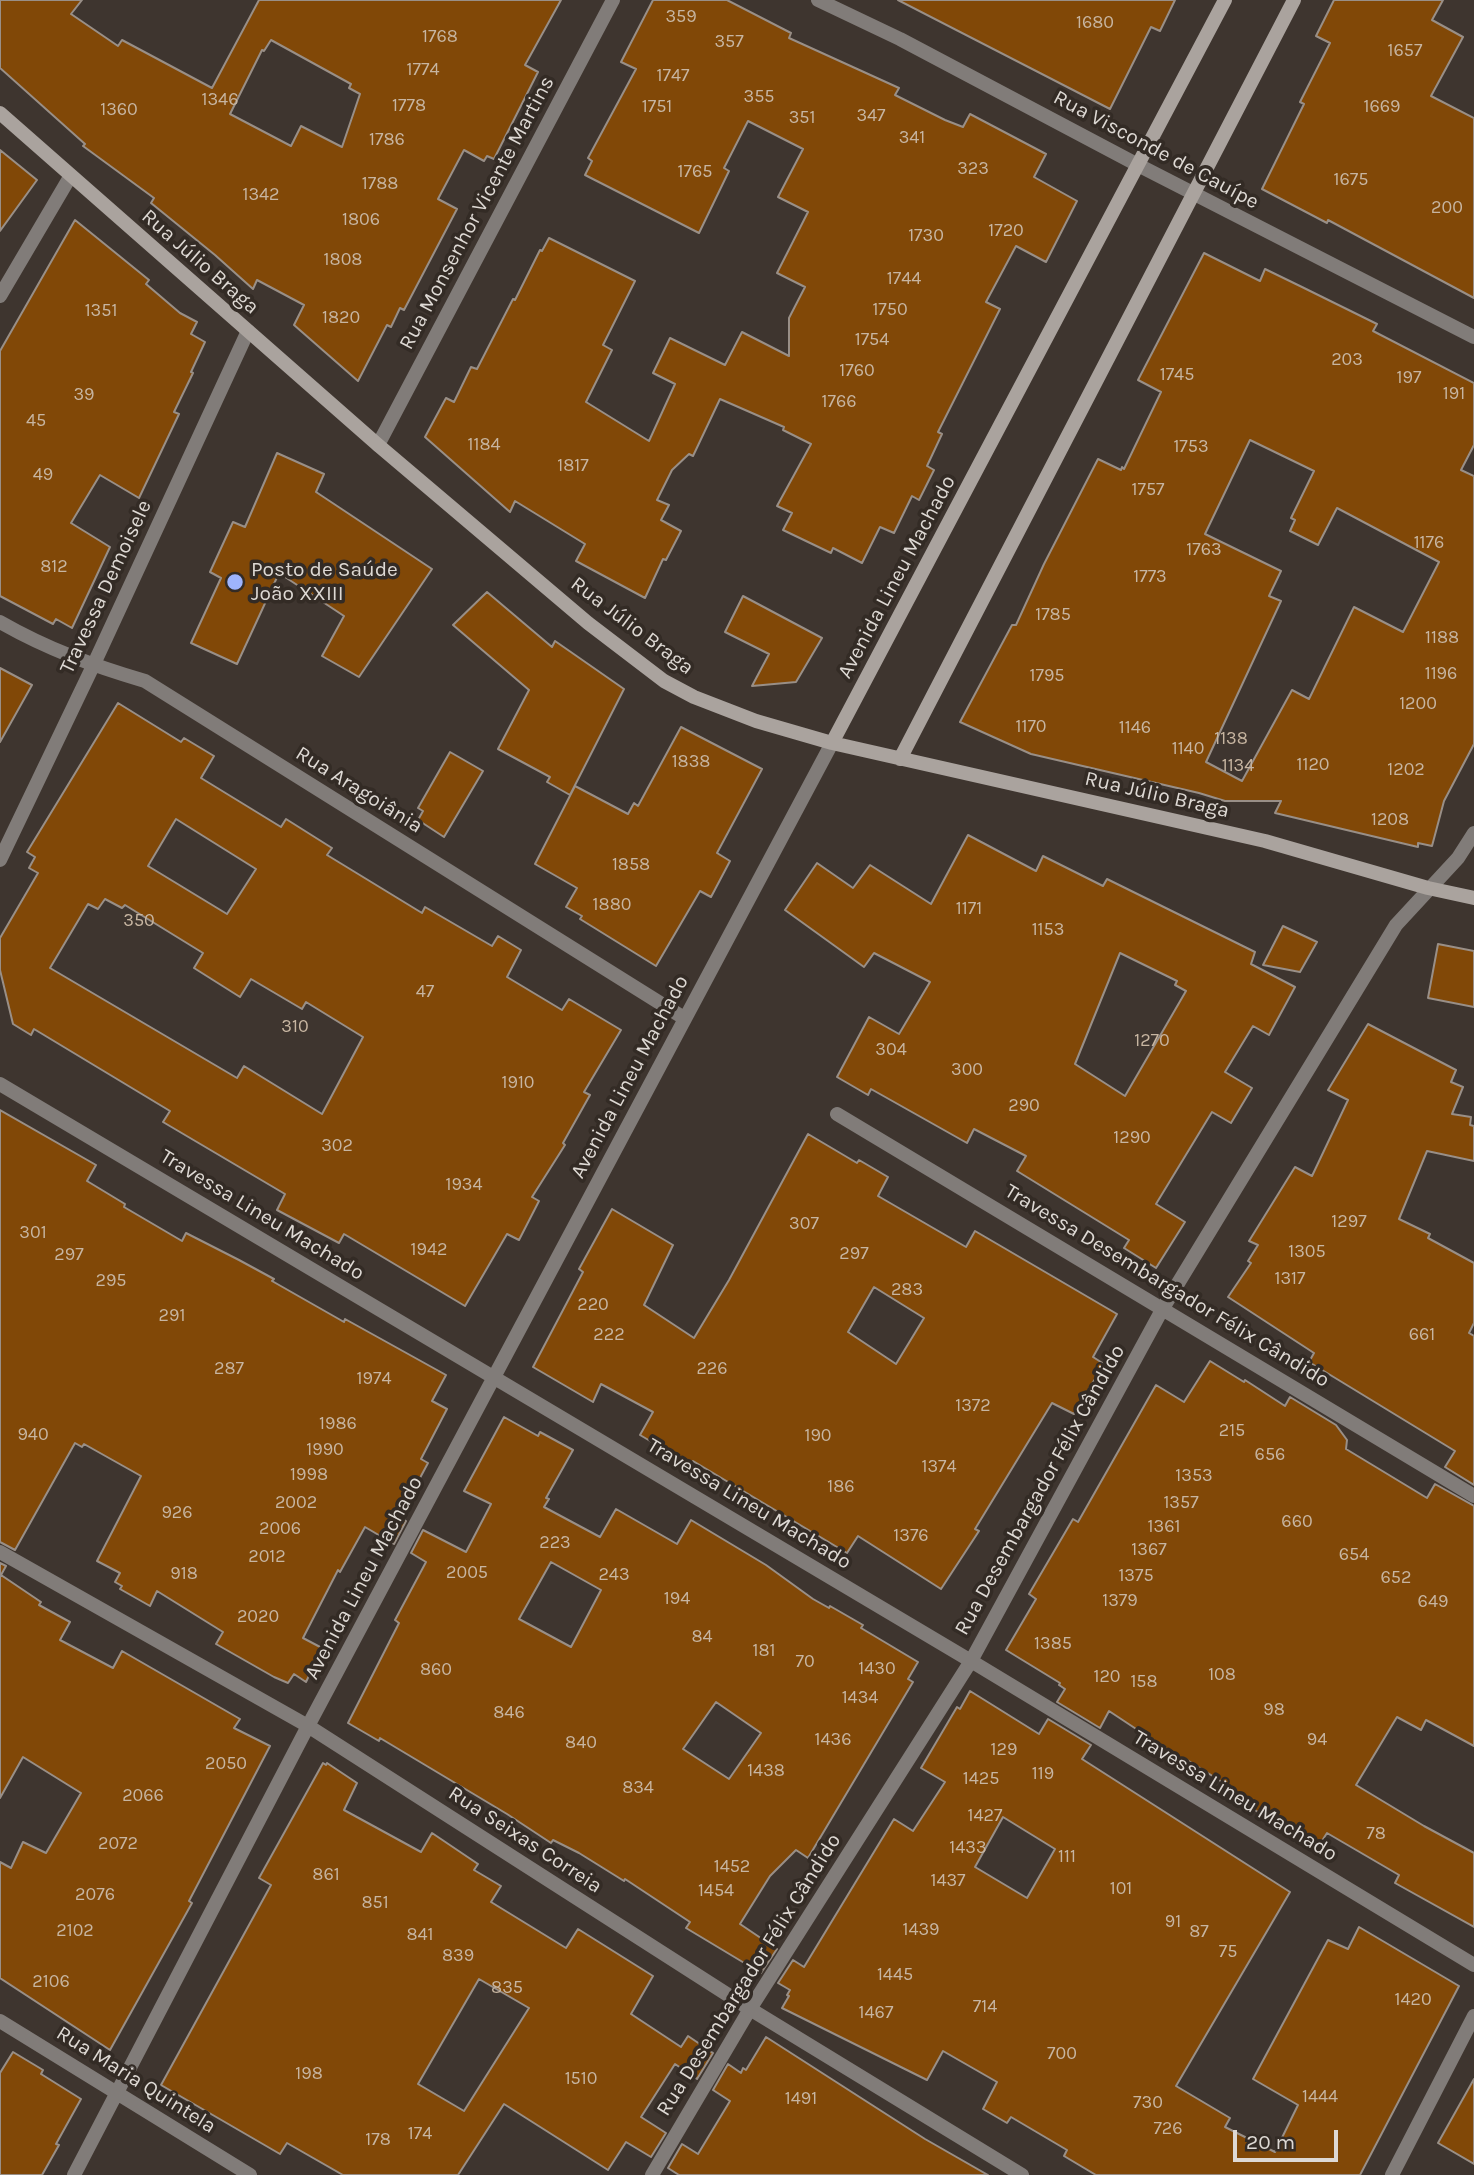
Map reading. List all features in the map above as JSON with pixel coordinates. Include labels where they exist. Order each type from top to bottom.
[{"type":"street","name":"Rua Monsenhor Vicente Martins","points":[[378,445],[613,0]]},
{"type":"street","name":"Rua Visconde de Cauípe","points":[[818,0],[900,39],[1138,165],[1474,337]]},
{"type":"street","name":"Avenida Lineu Machado","points":[[75,2175],[308,1726],[1225,0]]},
{"type":"street","points":[[900,759],[1294,0]]},
{"type":"street","name":"Rua Júlio Braga","points":[[0,113],[378,445],[588,623],[664,681],[694,698],[756,721],[832,743],[1265,841],[1428,888],[1474,898]]},
{"type":"street","points":[[0,296],[70,177]]},
{"type":"street","name":"Travessa Demoisele","points":[[0,860],[248,331]]},
{"type":"street","name":"Rua Aragoiânia","points":[[0,622],[38,644],[93,666],[145,681],[684,1018]]},
{"type":"street","name":"Rua Desembargador Félix Cândido","points":[[652,2175],[750,2009],[971,1661],[1163,1308],[1396,925],[1458,858],[1474,833]]},
{"type":"street","name":"Travessa Lineu Machado","points":[[0,1084],[971,1661],[1474,1965]]},
{"type":"street","name":"Travessa Desembargador Félix Cândido","points":[[837,1114],[1474,1496]]},
{"type":"street","name":"Rua Seixas Correia","points":[[0,1552],[308,1726],[750,2009],[1022,2175]]},
{"type":"street","points":[[1392,2175],[1474,2016]]},
{"type":"street","name":"Rua Maria Quintela","points":[[0,2021],[250,2175]]},
{"type":"building","points":[[0,0],[82,0],[71,14],[118,46],[122,40],[212,88],[259,0],[561,0],[525,65],[538,72],[494,159],[487,156],[484,161],[464,150],[438,199],[457,209],[404,310],[400,308],[391,327],[387,325],[358,381],[294,325],[304,305],[257,280],[253,289],[151,203],[154,198],[83,146],[85,144],[0,68]],"holes":[[[271,40],[351,84],[349,88],[360,94],[342,147],[301,126],[291,146],[230,114],[262,50],[264,51]]]},
{"type":"building","points":[[653,0],[727,0],[791,33],[789,38],[899,88],[895,95],[945,120],[963,127],[970,114],[1046,154],[1034,177],[1077,201],[1046,262],[1016,246],[986,302],[1000,309],[938,432],[942,434],[927,466],[934,470],[919,500],[912,496],[894,533],[880,527],[862,563],[833,548],[831,553],[783,530],[792,513],[777,506],[811,444],[783,430],[784,427],[720,399],[693,456],[689,454],[672,470],[657,500],[669,505],[661,520],[681,531],[666,560],[663,559],[645,598],[576,561],[585,544],[515,501],[510,512],[425,437],[446,398],[454,402],[471,367],[477,369],[513,299],[515,300],[540,250],[542,251],[549,238],[635,281],[603,345],[612,350],[586,402],[649,441],[675,384],[653,373],[670,338],[725,365],[742,332],[789,356],[789,318],[805,287],[777,273],[808,212],[778,197],[803,149],[748,121],[724,168],[729,171],[699,233],[585,175],[592,161],[588,158],[636,69],[621,62]]},
{"type":"building","points":[[898,0],[1175,0],[1160,31],[1151,27],[1110,109]]},
{"type":"building","points":[[1334,0],[1443,0],[1432,20],[1463,37],[1431,96],[1474,118],[1474,298],[1328,220],[1327,223],[1262,189],[1304,104],[1300,102],[1330,43],[1316,36]]},
{"type":"building","points":[[0,150],[37,180],[0,231]]},
{"type":"building","points":[[75,220],[149,280],[146,284],[180,313],[197,322],[191,334],[205,342],[174,412],[179,414],[139,498],[100,475],[71,523],[110,547],[72,628],[56,619],[53,624],[0,596],[0,351]]},
{"type":"building","points":[[1204,253],[1260,281],[1265,269],[1377,324],[1373,331],[1474,383],[1474,445],[1461,470],[1474,476],[1474,744],[1444,801],[1432,846],[1418,843],[1418,847],[1275,813],[1281,801],[1225,801],[1031,754],[960,722],[1012,625],[1016,625],[1098,459],[1124,469],[1161,392],[1138,380]],"holes":[[[1250,440],[1314,471],[1291,518],[1295,520],[1290,531],[1318,545],[1337,508],[1439,562],[1403,632],[1354,607],[1309,699],[1292,690],[1242,781],[1206,762],[1281,601],[1269,596],[1281,571],[1205,534]]]},
{"type":"building","points":[[277,453],[324,474],[316,492],[432,569],[359,677],[322,656],[344,616],[279,573],[237,664],[191,643],[221,578],[210,572],[233,522],[245,527]]},
{"type":"building","points":[[487,592],[552,647],[555,641],[624,689],[570,795],[547,782],[550,777],[498,749],[529,690],[453,625]]},
{"type":"building","points":[[743,596],[822,638],[796,682],[752,686],[769,654],[725,632]]},
{"type":"building","points":[[0,668],[32,685],[0,742]]},
{"type":"building","points":[[118,703],[181,742],[184,738],[214,756],[201,778],[281,827],[286,819],[332,848],[327,855],[422,913],[425,907],[492,946],[498,936],[521,950],[507,977],[562,1010],[569,999],[621,1030],[584,1092],[590,1095],[563,1143],[565,1145],[532,1197],[539,1201],[519,1240],[507,1234],[465,1306],[344,1234],[339,1243],[277,1210],[285,1194],[163,1122],[170,1111],[34,1029],[31,1035],[13,1024],[0,970],[0,938],[38,873],[29,868],[35,857],[27,852]],"holes":[[[176,819],[256,869],[227,914],[148,866]],[[105,899],[122,908],[125,905],[203,953],[194,968],[240,997],[251,979],[302,1009],[306,1002],[363,1037],[322,1114],[244,1066],[237,1078],[50,968],[88,904],[98,909]]]},
{"type":"building","points":[[681,727],[762,769],[717,853],[730,861],[711,897],[700,891],[656,966],[580,919],[582,916],[566,907],[577,888],[535,864],[575,786],[628,814],[634,803],[638,806]]},
{"type":"building","points":[[450,752],[483,771],[444,837],[418,820],[423,811],[418,808]]},
{"type":"building","points":[[968,835],[1036,871],[1043,856],[1103,886],[1107,879],[1255,952],[1251,964],[1295,987],[1269,1035],[1253,1026],[1225,1072],[1252,1088],[1231,1123],[1212,1112],[1156,1204],[1185,1222],[1156,1268],[1124,1248],[1129,1240],[1017,1171],[1026,1156],[974,1129],[967,1143],[871,1089],[868,1095],[837,1077],[869,1017],[899,1034],[930,982],[874,953],[864,967],[785,910],[817,863],[853,888],[870,865],[931,904]],"holes":[[[1120,953],[1177,981],[1175,985],[1186,991],[1125,1096],[1075,1064]]]},
{"type":"building","points":[[1283,926],[1317,942],[1300,972],[1263,965]]},
{"type":"building","points":[[1438,944],[1474,951],[1474,1007],[1428,998]]},
{"type":"building","points":[[1368,1024],[1456,1070],[1451,1082],[1463,1087],[1452,1114],[1471,1117],[1470,1125],[1474,1126],[1474,1161],[1427,1151],[1399,1219],[1430,1234],[1428,1238],[1474,1263],[1474,1323],[1469,1333],[1474,1336],[1474,1485],[1445,1467],[1455,1451],[1309,1362],[1314,1353],[1228,1297],[1251,1263],[1248,1261],[1258,1245],[1249,1241],[1295,1167],[1312,1176],[1348,1100],[1328,1090]]},
{"type":"building","points":[[0,1110],[96,1165],[87,1181],[125,1204],[124,1207],[182,1241],[186,1233],[239,1260],[344,1322],[345,1319],[446,1375],[432,1401],[447,1409],[421,1459],[428,1463],[399,1517],[406,1521],[394,1544],[365,1527],[340,1572],[338,1570],[303,1638],[322,1648],[306,1682],[294,1674],[288,1683],[216,1644],[223,1632],[157,1591],[150,1606],[120,1589],[122,1586],[115,1582],[120,1573],[97,1561],[141,1476],[84,1444],[82,1447],[75,1443],[15,1550],[0,1542]]},
{"type":"building","points":[[808,1134],[857,1163],[859,1160],[888,1177],[878,1196],[966,1247],[975,1231],[1117,1314],[1093,1357],[1104,1364],[1074,1414],[1052,1403],[975,1529],[979,1531],[941,1589],[858,1536],[847,1553],[693,1461],[691,1465],[640,1435],[653,1412],[601,1384],[593,1402],[533,1367],[583,1272],[579,1269],[612,1209],[673,1245],[644,1305],[694,1338],[729,1280]],"holes":[[[874,1287],[924,1318],[896,1364],[848,1332]]]},
{"type":"building","points":[[1210,1361],[1285,1406],[1290,1397],[1336,1425],[1347,1440],[1346,1449],[1427,1498],[1435,1484],[1474,1506],[1474,1746],[1426,1720],[1421,1730],[1397,1717],[1356,1785],[1474,1853],[1474,1927],[1395,1883],[1399,1875],[1327,1833],[1320,1844],[1280,1819],[1276,1825],[1248,1805],[1230,1787],[1184,1758],[1183,1760],[1109,1711],[1100,1728],[1057,1702],[1065,1689],[1060,1683],[1006,1650],[1036,1599],[1029,1594],[1073,1519],[1078,1522],[1156,1385],[1184,1402]]},
{"type":"building","points":[[504,1417],[538,1436],[540,1432],[573,1450],[546,1498],[549,1499],[544,1507],[600,1537],[616,1509],[677,1544],[691,1520],[766,1565],[813,1599],[863,1625],[861,1628],[918,1662],[908,1679],[913,1682],[808,1858],[796,1850],[770,1876],[740,1924],[777,1949],[761,1973],[686,1928],[690,1922],[625,1879],[624,1881],[553,1840],[551,1843],[380,1738],[379,1741],[348,1723],[399,1623],[395,1620],[426,1562],[411,1553],[423,1530],[466,1552],[491,1504],[464,1491]],"holes":[[[551,1562],[601,1590],[571,1647],[519,1619]],[[716,1702],[761,1733],[729,1779],[683,1749]]]},
{"type":"building","points":[[0,1563],[6,1566],[1,1575],[41,1602],[39,1605],[70,1622],[60,1640],[113,1668],[122,1651],[240,1719],[234,1728],[270,1746],[189,1901],[192,1903],[110,2050],[0,1978],[0,1862],[11,1868],[23,1842],[46,1853],[81,1793],[23,1757],[0,1798]]},
{"type":"building","points":[[970,1691],[1039,1734],[1048,1719],[1091,1745],[1082,1759],[1290,1892],[1176,2086],[1230,2118],[1225,2127],[1275,2152],[1298,2105],[1253,2079],[1328,1940],[1348,1949],[1359,1927],[1459,1986],[1360,2175],[1096,2175],[1064,2156],[1067,2150],[1011,2117],[1007,2123],[983,2109],[997,2082],[943,2051],[927,2080],[782,2008],[790,1990],[778,1983],[793,1960],[804,1967],[894,1819],[913,1831],[945,1782],[921,1768],[957,1707],[960,1709]],"holes":[[[1003,1817],[1055,1849],[1027,1898],[975,1867]]]},
{"type":"building","points":[[323,1763],[327,1763],[357,1783],[344,1810],[421,1852],[432,1833],[478,1864],[474,1870],[501,1886],[491,1902],[566,1948],[578,1929],[653,1976],[631,2014],[681,2047],[688,2036],[713,2053],[697,2079],[675,2064],[641,2117],[666,2133],[651,2157],[626,2142],[608,2170],[504,2104],[458,2175],[343,2175],[287,2143],[280,2154],[161,2085],[271,1885],[259,1878]],"holes":[[[479,1979],[529,2008],[464,2111],[418,2084]]]},
{"type":"building","points":[[766,2037],[925,2139],[988,2175],[679,2175],[668,2168],[682,2144],[698,2154],[730,2101],[713,2090],[728,2064],[741,2073],[743,2068],[746,2070]]},
{"type":"building","points":[[13,2052],[43,2070],[41,2074],[81,2099],[42,2175],[0,2175],[0,2073]]},
{"type":"building","points":[[1474,2079],[1474,2164],[1438,2143]]},
{"type":"place","name":"Posto de Saúde João XXIII","points":[[235,582]]}]
